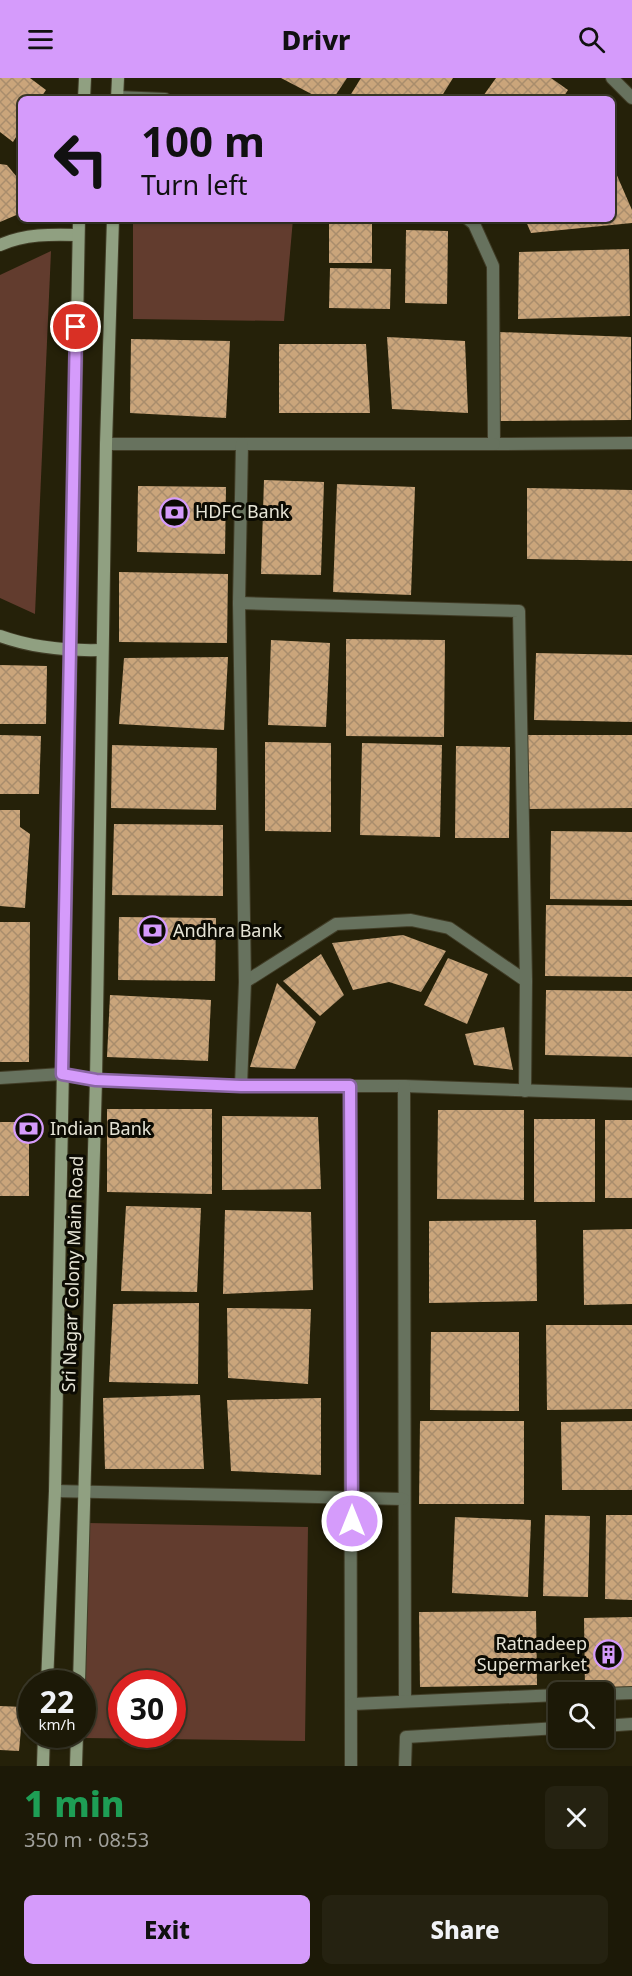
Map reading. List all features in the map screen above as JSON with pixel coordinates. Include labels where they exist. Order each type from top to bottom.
[{"type":"main road","points":[[84,96],[85,78]]},
{"type":"main road","points":[[117,96],[118,78]]},
{"type":"main road","name":"Sri Nagar Colony Main Road","points":[[47,1670],[55,1491],[79,222]]},
{"type":"main road","name":"Sri Nagar Colony Main Road","points":[[79,1670],[96,1080],[106,444],[113,222]]},
{"type":"main road","points":[[0,245],[8,241],[43,234],[78,235]]},
{"type":"main road","points":[[0,636],[22,644],[70,651],[102,650]]},
{"type":"main road","points":[[43,1766],[44,1748]]},
{"type":"main road","points":[[76,1766],[77,1748]]},
{"type":"street","points":[[612,78],[632,98]]},
{"type":"street","points":[[472,222],[493,266],[494,444]]},
{"type":"street","points":[[106,444],[632,443]]},
{"type":"street","points":[[241,1086],[245,982],[239,603],[242,444]]},
{"type":"street","points":[[239,603],[519,611],[526,981],[525,1091]]},
{"type":"street","points":[[245,982],[336,924],[411,920],[449,928],[526,981]]},
{"type":"street","points":[[0,1078],[62,1074],[96,1080],[241,1086],[404,1086],[632,1094]]},
{"type":"street","points":[[350,1086],[351,1766]]},
{"type":"street","points":[[404,1086],[405,1701]]},
{"type":"street","points":[[55,1491],[404,1499]]},
{"type":"street","points":[[614,1694],[632,1693]]},
{"type":"street","points":[[352,1704],[548,1695]]},
{"type":"street","points":[[614,1725],[632,1724]]},
{"type":"street","points":[[405,1766],[406,1737],[548,1729]]},
{"type":"shaded area","points":[[133,222],[293,222],[284,321],[133,319]]},
{"type":"shaded area","points":[[51,251],[35,614],[0,598],[0,275]]},
{"type":"shaded area","points":[[87,1523],[308,1527],[305,1741],[186,1739],[186,1670],[108,1670],[108,1738],[96,1738],[96,1670],[84,1670]]},
{"type":"building","points":[[0,78],[30,78],[46,90],[42,96],[18,96],[18,134],[13,142],[0,132]]},
{"type":"building","points":[[281,78],[347,78],[335,96],[315,96]]},
{"type":"building","points":[[361,78],[453,78],[442,96],[350,96]]},
{"type":"building","points":[[496,78],[551,78],[568,90],[564,96],[483,96]]},
{"type":"building","points":[[0,164],[7,165],[18,178],[18,214],[0,222]]},
{"type":"building","points":[[615,171],[632,210],[632,223],[531,233],[526,222],[615,222]]},
{"type":"building","points":[[329,222],[372,222],[372,263],[329,263]]},
{"type":"building","points":[[406,230],[448,231],[447,304],[405,303]]},
{"type":"building","points":[[629,249],[630,316],[518,319],[519,252]]},
{"type":"building","points":[[330,268],[391,269],[390,309],[329,308]]},
{"type":"building","points":[[500,332],[631,337],[631,420],[499,421]]},
{"type":"building","points":[[387,337],[465,341],[468,413],[392,409]]},
{"type":"building","points":[[131,339],[230,341],[226,418],[130,413]]},
{"type":"building","points":[[279,344],[366,344],[370,413],[279,413]]},
{"type":"building","points":[[264,480],[324,482],[321,575],[261,574]]},
{"type":"building","points":[[337,484],[415,487],[411,595],[333,592]]},
{"type":"building","points":[[138,486],[226,487],[225,554],[137,552]]},
{"type":"building","points":[[527,488],[632,490],[632,561],[527,559]]},
{"type":"building","points":[[119,572],[228,574],[227,643],[119,642]]},
{"type":"building","points":[[346,639],[445,640],[444,737],[346,736]]},
{"type":"building","points":[[271,640],[330,643],[326,727],[268,725]]},
{"type":"building","points":[[536,653],[632,655],[632,722],[534,720]]},
{"type":"building","points":[[228,657],[224,730],[119,724],[124,658]]},
{"type":"building","points":[[0,665],[47,666],[46,724],[0,724]]},
{"type":"building","points":[[0,735],[41,736],[39,794],[0,794]]},
{"type":"building","points":[[527,735],[632,735],[632,808],[527,809]]},
{"type":"building","points":[[265,742],[331,743],[331,832],[265,831]]},
{"type":"building","points":[[362,743],[442,745],[440,837],[360,835]]},
{"type":"building","points":[[112,745],[217,748],[216,810],[111,808]]},
{"type":"building","points":[[456,746],[510,747],[509,838],[455,838]]},
{"type":"building","points":[[0,810],[20,810],[20,827],[30,834],[25,908],[0,906]]},
{"type":"building","points":[[114,824],[223,825],[223,896],[112,895]]},
{"type":"building","points":[[551,831],[632,832],[632,900],[550,899]]},
{"type":"building","points":[[546,905],[632,906],[632,977],[545,976]]},
{"type":"building","points":[[119,917],[216,918],[215,981],[118,980]]},
{"type":"building","points":[[0,922],[30,922],[29,1062],[0,1062]]},
{"type":"building","points":[[403,935],[446,951],[421,992],[389,982],[353,990],[332,943]]},
{"type":"building","points":[[321,954],[344,995],[320,1016],[283,981]]},
{"type":"building","points":[[448,958],[488,974],[467,1024],[424,1005]]},
{"type":"building","points":[[277,983],[316,1022],[295,1069],[250,1067]]},
{"type":"building","points":[[546,990],[632,991],[632,1057],[545,1055]]},
{"type":"building","points":[[110,995],[211,1000],[208,1061],[107,1057]]},
{"type":"building","points":[[504,1027],[513,1070],[474,1065],[465,1034]]},
{"type":"building","points":[[107,1109],[212,1109],[212,1194],[107,1192]]},
{"type":"building","points":[[438,1110],[524,1110],[524,1200],[437,1199]]},
{"type":"building","points":[[222,1116],[318,1117],[321,1189],[222,1190]]},
{"type":"building","points":[[534,1119],[595,1119],[595,1202],[534,1202]]},
{"type":"building","points":[[605,1120],[632,1120],[632,1198],[605,1198]]},
{"type":"building","points":[[0,1122],[29,1122],[29,1196],[0,1196]]},
{"type":"building","points":[[126,1206],[201,1208],[197,1292],[121,1291]]},
{"type":"building","points":[[225,1210],[311,1212],[313,1290],[223,1294]]},
{"type":"building","points":[[536,1220],[537,1301],[429,1303],[429,1221]]},
{"type":"building","points":[[632,1229],[632,1304],[584,1305],[583,1230]]},
{"type":"building","points":[[199,1303],[198,1384],[109,1382],[113,1304]]},
{"type":"building","points":[[227,1308],[311,1309],[308,1384],[228,1378]]},
{"type":"building","points":[[546,1325],[632,1325],[632,1409],[547,1410]]},
{"type":"building","points":[[431,1332],[519,1332],[519,1411],[430,1410]]},
{"type":"building","points":[[200,1395],[204,1469],[105,1469],[103,1398]]},
{"type":"building","points":[[321,1398],[321,1475],[231,1471],[227,1400]]},
{"type":"building","points":[[420,1421],[524,1421],[524,1504],[419,1504]]},
{"type":"building","points":[[632,1421],[632,1490],[562,1490],[561,1422]]},
{"type":"building","points":[[545,1515],[590,1516],[588,1597],[543,1596]]},
{"type":"building","points":[[606,1515],[632,1515],[632,1600],[605,1599]]},
{"type":"building","points":[[455,1517],[531,1520],[528,1597],[452,1593]]},
{"type":"building","points":[[536,1611],[537,1685],[420,1687],[419,1612]]},
{"type":"building","name":"Ratnadeep Supermarket","points":[[632,1617],[632,1689],[614,1689],[614,1682],[585,1682],[584,1618]]},
{"type":"building","points":[[0,1706],[18,1707],[19,1751],[0,1750]]},
{"type":"place","name":"HDFC Bank","points":[[174,512]]},
{"type":"place","name":"Andhra Bank","points":[[152,931]]},
{"type":"place","name":"Indian Bank","points":[[29,1129]]},
{"type":"place","name":"Ratnadeep Supermarket","points":[[608,1654]]},
{"type":"route","points":[[76,327],[62,1074],[96,1080],[241,1086],[350,1086],[352,1521]]}]
